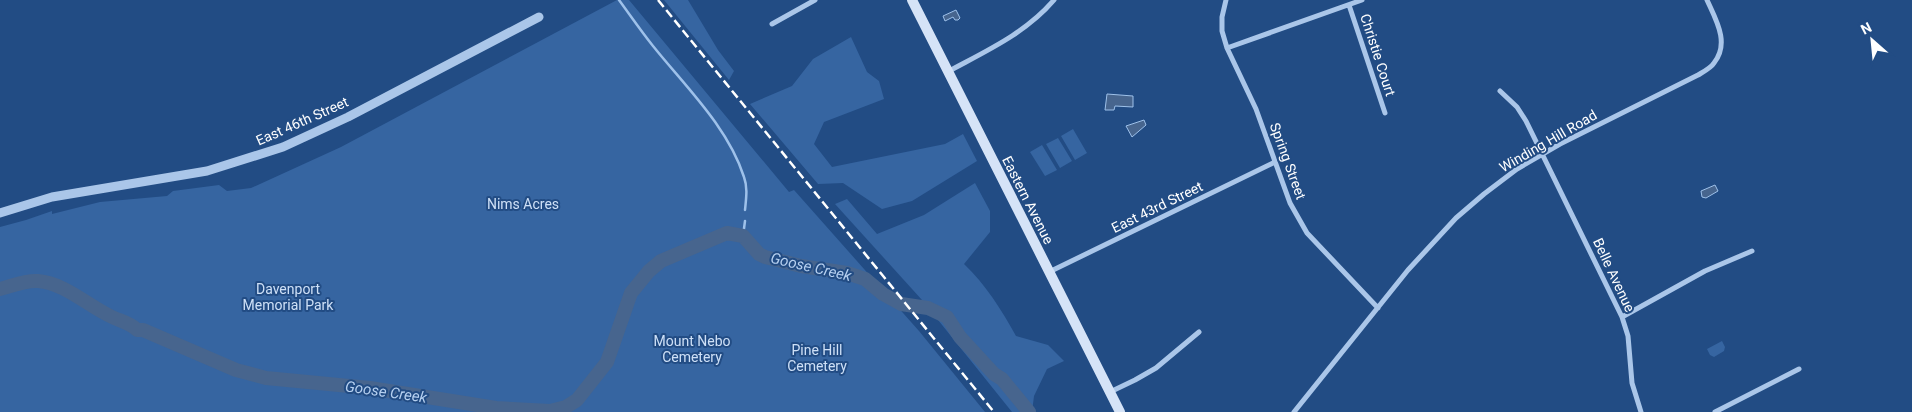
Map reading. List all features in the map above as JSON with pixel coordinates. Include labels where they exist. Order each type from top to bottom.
[{"type":"main road","name":"Eastern Avenue","points":[[912,0],[1120,412]]},
{"type":"street","points":[[772,24],[815,0]]},
{"type":"street","points":[[948,71],[1018,33],[1054,0]]},
{"type":"street","name":"Spring Street","points":[[1226,0],[1222,17],[1222,31],[1227,48],[1256,108],[1290,203],[1307,233],[1378,308]]},
{"type":"street","points":[[1227,48],[1362,0]]},
{"type":"street","name":"Winding Hill Road","points":[[1294,412],[1408,270],[1456,218],[1517,169],[1657,94],[1698,75],[1714,64],[1722,47],[1722,32],[1708,0]]},
{"type":"street","name":"Christie Court","points":[[1349,5],[1385,112]]},
{"type":"street","name":"East 46th Street","points":[[0,213],[52,197],[207,171],[284,147],[348,117],[539,17]]},
{"type":"street","name":"Belle Avenue","points":[[1500,91],[1521,114],[1544,154],[1622,317],[1628,336],[1632,383],[1641,412]]},
{"type":"street","name":"East 43rd Street","points":[[1049,272],[1276,162]]},
{"type":"street","points":[[1622,317],[1705,271],[1752,251]]},
{"type":"street","points":[[1110,392],[1156,368],[1199,332]]},
{"type":"street","points":[[1715,412],[1799,369]]},
{"type":"green space","points":[[617,0],[629,0],[789,192],[794,190],[919,331],[985,412],[0,412],[0,227],[52,211],[52,214],[100,202],[167,196],[173,191],[219,185],[227,191],[251,188],[341,147]]},
{"type":"green space","points":[[664,0],[688,0],[718,50],[734,71],[729,80]]},
{"type":"green space","points":[[851,37],[867,72],[879,81],[884,99],[824,122],[814,144],[832,167],[945,144],[963,134],[977,161],[912,201],[882,209],[843,183],[818,184],[750,104],[792,86],[813,59]]},
{"type":"green space","points":[[1073,129],[1087,153],[1075,160],[1061,136]]},
{"type":"green space","points":[[1058,138],[1072,161],[1060,168],[1046,144]]},
{"type":"green space","points":[[1042,145],[1057,170],[1045,176],[1030,152]]},
{"type":"green space","points":[[975,183],[990,211],[990,232],[964,264],[993,298],[1016,336],[1048,345],[1064,361],[1047,369],[1034,396],[1032,412],[1012,412],[922,300],[835,204],[847,199],[877,234],[924,215]]},
{"type":"green space","points":[[1722,341],[1725,347],[1724,351],[1714,357],[1710,355],[1707,349]]},
{"type":"shaded area","points":[[956,10],[960,18],[958,20],[955,20],[953,17],[945,21],[943,16]]},
{"type":"shaded area","points":[[1107,94],[1133,96],[1133,107],[1115,106],[1114,110],[1105,110]]},
{"type":"shaded area","points":[[1144,120],[1146,125],[1132,137],[1126,126]]},
{"type":"shaded area","points":[[1715,185],[1718,191],[1706,198],[1702,197],[1701,191]]},
{"type":"waterway","points":[[619,0],[653,46],[717,124],[728,141],[745,181],[745,210]]},
{"type":"waterway","points":[[743,236],[745,221]]},
{"type":"waterway","name":"Goose Creek","points":[[0,289],[28,281],[38,281],[57,286],[137,330],[143,330],[236,370],[266,378],[370,388],[496,408],[550,411],[566,407],[577,400],[607,362],[631,293],[649,271],[661,261],[727,233],[743,236],[759,254],[765,257],[801,266],[847,273],[865,279],[883,294],[901,304],[928,308],[947,317],[960,337],[994,374],[1002,379],[1029,412]]},
{"type":"railway","points":[[658,0],[994,412]]},
{"type":"park label","name":"Nims Acres","points":[[523,204]]},
{"type":"park label","name":"Davenport Memorial Park","points":[[288,298]]},
{"type":"park label","name":"Mount Nebo Cemetery","points":[[692,350]]},
{"type":"park label","name":"Pine Hill Cemetery","points":[[817,358]]}]
